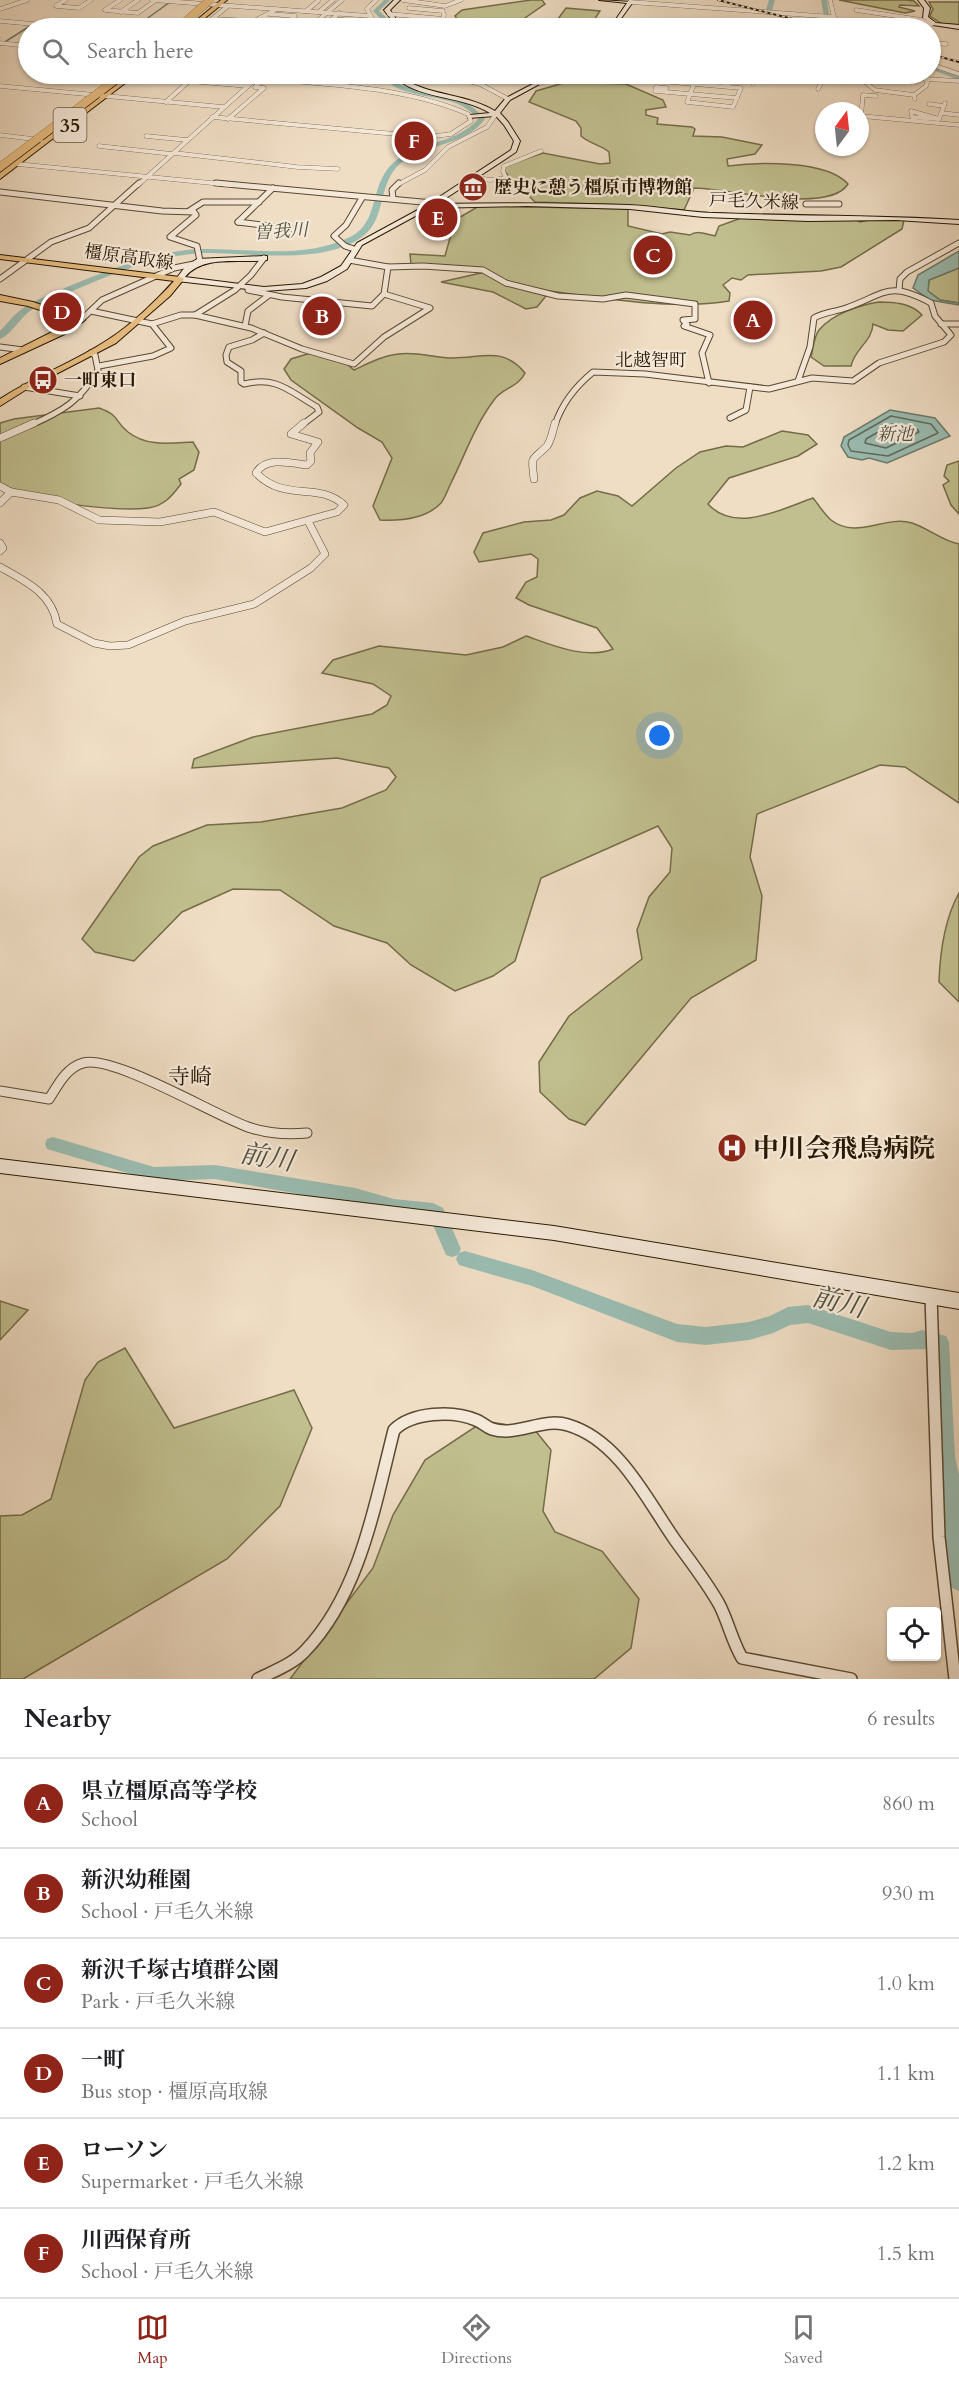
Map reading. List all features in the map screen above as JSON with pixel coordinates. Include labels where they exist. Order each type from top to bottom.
[{"type":"highway","points":[[189,18],[210,0]]},
{"type":"highway","points":[[1,174],[111,84]]},
{"type":"main road","points":[[202,18],[218,5],[226,3]]},
{"type":"main road","name":"35","points":[[1,174],[49,141],[122,84]]},
{"type":"main road","name":"橿原高取線","points":[[0,257],[180,279]]},
{"type":"main road","name":"橿原高取線","points":[[0,403],[24,387],[118,337],[180,279]]},
{"type":"main road","points":[[0,298],[30,304],[81,320]]},
{"type":"main road","points":[[0,361],[66,330],[81,320]]},
{"type":"street","points":[[0,9],[27,0]]},
{"type":"street","points":[[54,0],[85,4]]},
{"type":"street","points":[[62,1],[56,6],[79,8],[91,0]]},
{"type":"street","points":[[120,0],[105,10],[138,13],[154,0],[218,5]]},
{"type":"street","points":[[121,12],[138,0]]},
{"type":"street","points":[[320,11],[333,0]]},
{"type":"street","points":[[321,18],[342,0]]},
{"type":"street","points":[[333,8],[367,9],[376,0]]},
{"type":"street","points":[[388,12],[397,0]]},
{"type":"street","points":[[403,0],[445,6],[459,0]]},
{"type":"street","points":[[450,0],[459,0]]},
{"type":"street","points":[[602,0],[833,17],[830,0]]},
{"type":"street","points":[[306,11],[318,1]]},
{"type":"street","points":[[406,12],[415,1]]},
{"type":"street","points":[[924,1],[927,9],[926,18]]},
{"type":"street","points":[[619,18],[630,2]]},
{"type":"street","points":[[213,18],[226,3],[244,7],[370,16],[367,9]]},
{"type":"street","points":[[442,18],[445,6]]},
{"type":"street","points":[[231,18],[244,7]]},
{"type":"street","points":[[250,18],[260,8]]},
{"type":"street","points":[[409,8],[444,14]]},
{"type":"street","points":[[265,18],[277,9]]},
{"type":"street","points":[[856,10],[908,18]]},
{"type":"street","points":[[388,12],[444,14]]},
{"type":"street","points":[[388,12],[444,14]]},
{"type":"street","points":[[388,12],[392,18]]},
{"type":"street","points":[[334,18],[339,13]]},
{"type":"street","points":[[270,14],[295,16],[292,18]]},
{"type":"street","points":[[879,14],[879,18]]},
{"type":"street","points":[[2,23],[18,24]]},
{"type":"street","points":[[941,26],[959,27]]},
{"type":"street","points":[[2,43],[18,45]]},
{"type":"street","points":[[941,44],[946,44]]},
{"type":"street","points":[[941,68],[959,74]]},
{"type":"street","points":[[941,80],[959,81]]},
{"type":"street","points":[[166,102],[186,84]]},
{"type":"street","points":[[224,84],[248,86]]},
{"type":"street","points":[[0,279],[51,242],[89,228],[250,84]]},
{"type":"street","points":[[228,119],[264,87],[255,87],[257,84]]},
{"type":"street","points":[[319,84],[383,91],[455,107],[471,117],[494,115]]},
{"type":"street","points":[[17,164],[365,199],[391,198],[431,205],[514,151],[517,141],[510,129],[494,115],[467,100],[417,88],[409,84]]},
{"type":"street","points":[[480,84],[508,99]]},
{"type":"street","points":[[391,198],[392,190],[400,182],[424,170],[448,147],[487,127],[508,99],[539,84]]},
{"type":"street","points":[[690,94],[694,84]]},
{"type":"street","points":[[723,84],[741,88],[737,98]]},
{"type":"street","points":[[818,89],[821,84]]},
{"type":"street","points":[[868,84],[875,90],[914,97],[927,84]]},
{"type":"street","points":[[0,86],[223,107]]},
{"type":"street","points":[[737,98],[690,94],[655,91],[656,87],[690,94],[737,98]]},
{"type":"street","points":[[875,90],[876,101],[882,102]]},
{"type":"street","points":[[670,98],[690,94]]},
{"type":"street","points":[[876,96],[863,95],[861,116],[959,125]]},
{"type":"street","points":[[929,104],[944,104],[939,119]]},
{"type":"street","points":[[942,113],[957,115],[959,104]]},
{"type":"street","points":[[939,119],[912,117],[911,111],[939,119],[952,124]]},
{"type":"street","points":[[212,117],[428,137],[451,134],[468,125],[471,117]]},
{"type":"street","points":[[0,135],[49,141]]},
{"type":"street","points":[[146,136],[187,140]]},
{"type":"street","points":[[99,146],[297,167],[338,169]]},
{"type":"street","points":[[474,177],[486,180],[502,179],[506,177],[503,171],[504,166],[541,151]]},
{"type":"street","points":[[273,188],[238,222],[301,230]]},
{"type":"street","points":[[0,192],[114,206],[189,211],[196,215],[170,237],[187,241],[197,247],[197,260],[180,279]]},
{"type":"street","points":[[180,279],[248,288],[278,289],[315,282],[337,273],[349,260],[354,249],[345,246],[334,236],[346,225],[365,199]]},
{"type":"street","points":[[808,219],[806,201],[839,204]]},
{"type":"street","points":[[189,211],[203,202],[259,202]]},
{"type":"street","points":[[80,207],[85,203]]},
{"type":"street","name":"戸毛久米線","points":[[354,249],[358,244],[431,205],[527,204],[630,207],[703,215],[808,219],[896,218],[959,222]]},
{"type":"street","points":[[900,290],[904,288],[907,278],[958,244]]},
{"type":"street","points":[[81,320],[102,300],[197,260],[264,258]]},
{"type":"street","points":[[195,315],[208,305],[224,298],[254,273],[264,258]]},
{"type":"street","points":[[349,260],[388,267],[423,266],[483,270],[491,278],[509,285],[548,295],[604,299],[622,295],[695,304],[695,319],[683,320],[687,324],[684,326],[710,335],[704,345],[701,361],[709,383]]},
{"type":"street","points":[[248,288],[248,290],[269,295],[372,306],[384,294],[388,267]]},
{"type":"street","points":[[534,479],[532,462],[536,453],[548,445],[558,415],[577,385],[593,372],[634,373],[709,383],[778,388],[798,381],[825,378],[853,381],[879,363],[944,342],[951,335],[935,316],[931,303],[909,291],[900,290],[868,296],[847,308],[823,312],[814,318],[810,347],[798,381]]},
{"type":"street","points":[[91,311],[152,324],[181,315],[195,315],[245,326],[302,349],[354,364],[384,337],[430,308],[384,294]]},
{"type":"street","points":[[245,326],[248,311],[269,295]]},
{"type":"street","points":[[99,366],[153,356],[171,348],[152,324]]},
{"type":"street","points":[[941,324],[959,324]]},
{"type":"street","points":[[0,486],[11,492],[59,500],[99,520],[160,522],[214,512],[265,532],[337,512],[344,505],[340,500],[328,495],[272,489],[261,480],[256,472],[275,461],[303,465],[309,463],[310,453],[318,442],[292,436],[291,432],[317,415],[319,412],[317,407],[271,381],[241,382],[241,371],[227,362],[226,355],[230,347],[252,340],[264,333]]},
{"type":"street","points":[[0,347],[23,350]]},
{"type":"street","points":[[0,438],[53,416],[80,396],[97,374],[99,366],[95,355],[91,352]]},
{"type":"street","points":[[24,387],[80,396]]},
{"type":"street","points":[[730,418],[746,410],[750,387]]},
{"type":"street","points":[[0,503],[11,492]]},
{"type":"street","points":[[0,567],[45,596],[57,615],[57,624],[94,643],[110,646],[128,645],[185,621],[254,604],[311,568],[325,554],[308,521]]},
{"type":"street","points":[[0,543],[3,548],[0,551]]},
{"type":"street","points":[[0,1091],[49,1099],[75,1065],[88,1061],[129,1071],[216,1115],[237,1123],[272,1134],[307,1133]]},
{"type":"street","points":[[0,1166],[641,1246],[959,1301]]},
{"type":"street","points":[[931,1296],[939,1537],[955,1679]]},
{"type":"street","points":[[258,1679],[303,1653],[319,1635],[338,1601],[358,1556],[394,1430],[401,1422],[411,1418],[461,1417],[504,1431],[553,1422],[569,1426],[590,1436],[604,1446],[633,1478],[702,1577],[723,1612],[742,1658],[850,1679]]},
{"type":"shaded area","points":[[531,0],[542,0],[545,4],[525,18],[456,18],[455,16],[462,10]]},
{"type":"shaded area","points":[[839,0],[906,0],[914,1],[919,6],[900,5],[899,7],[915,11],[905,13]]},
{"type":"shaded area","points":[[929,2],[959,2],[959,25],[942,24],[941,18],[930,16],[933,9]]},
{"type":"shaded area","points":[[566,8],[600,11],[595,18],[559,18]]},
{"type":"shaded area","points":[[560,84],[626,84],[663,100],[666,107],[646,110],[646,115],[658,118],[657,124],[692,127],[695,129],[693,136],[722,137],[762,145],[755,154],[727,159],[728,166],[791,164],[825,170],[848,184],[837,193],[821,198],[800,199],[694,188],[684,210],[628,205],[535,202],[502,169],[504,166],[543,153],[600,164],[610,163],[609,152],[581,136],[581,128],[576,121],[529,102],[536,91]]},
{"type":"shaded area","points":[[479,206],[628,209],[628,226],[662,234],[670,232],[690,235],[705,233],[715,236],[719,226],[744,217],[855,219],[860,222],[873,219],[904,220],[902,229],[841,267],[821,271],[748,275],[741,280],[732,278],[723,285],[730,293],[729,301],[663,304],[550,291],[537,307],[526,309],[493,292],[441,282],[481,273],[473,270],[411,264],[410,254],[445,256],[455,220]]},
{"type":"shaded area","points":[[959,268],[959,303],[940,300],[928,291],[929,280]]},
{"type":"shaded area","points":[[879,302],[908,306],[922,315],[903,331],[888,330],[873,324],[870,336],[856,354],[851,366],[824,366],[811,357],[819,330],[831,319],[863,305]]},
{"type":"shaded area","points":[[317,351],[340,358],[354,370],[386,356],[412,353],[453,358],[500,356],[509,359],[525,373],[519,381],[497,396],[487,410],[441,503],[420,516],[380,520],[373,506],[392,458],[382,442],[358,428],[291,380],[284,369],[291,359]]},
{"type":"shaded area","points":[[99,408],[111,413],[128,432],[143,440],[159,443],[193,442],[199,452],[194,470],[179,479],[181,484],[167,500],[148,508],[115,508],[50,501],[0,488],[0,423],[14,419]]},
{"type":"shaded area","points":[[782,431],[808,435],[817,444],[798,456],[729,478],[708,504],[719,513],[745,518],[773,513],[813,498],[828,518],[841,526],[861,528],[902,521],[912,523],[959,544],[959,803],[905,767],[880,765],[757,814],[750,857],[762,896],[756,960],[691,998],[585,1125],[569,1119],[540,1092],[539,1062],[569,1016],[642,959],[637,930],[649,897],[670,872],[672,848],[658,826],[541,878],[515,961],[493,976],[455,991],[411,965],[387,943],[334,926],[280,890],[233,889],[182,912],[134,961],[95,952],[82,939],[139,857],[153,846],[207,825],[261,822],[342,808],[386,790],[396,777],[389,768],[337,758],[192,768],[194,759],[253,737],[372,714],[387,705],[391,696],[373,684],[322,673],[333,660],[379,646],[466,655],[503,647],[526,636],[580,652],[603,652],[613,649],[597,628],[529,605],[516,598],[526,582],[537,577],[538,559],[531,554],[479,562],[474,552],[483,533],[524,522],[551,520],[564,515],[580,498],[597,491],[618,496],[632,506],[676,468],[700,452],[726,446],[743,447]]},
{"type":"shaded area","points":[[959,461],[959,514],[951,505],[943,485],[949,481],[944,476],[947,465]]},
{"type":"shaded area","points":[[959,893],[959,1002],[939,982],[944,936]]},
{"type":"shaded area","points":[[0,1301],[28,1310],[0,1340]]},
{"type":"shaded area","points":[[125,1348],[174,1428],[294,1390],[312,1428],[280,1506],[227,1559],[23,1679],[0,1679],[0,1516],[22,1515],[51,1499],[85,1380],[98,1362]]},
{"type":"shaded area","points":[[484,1421],[534,1429],[551,1450],[543,1511],[555,1532],[602,1551],[639,1599],[631,1648],[594,1679],[290,1679],[373,1568],[393,1515],[425,1460]]},
{"type":"water","points":[[959,251],[959,268],[929,280],[928,291],[940,300],[959,303],[959,305],[930,300],[913,288],[918,275]]},
{"type":"water","name":"新池","points":[[890,410],[935,418],[950,436],[887,463],[869,458],[862,460],[848,457],[841,446],[844,437]]},
{"type":"waterway","name":"曽我川","points":[[384,18],[376,11],[387,0]]},
{"type":"waterway","points":[[769,10],[772,0]]},
{"type":"waterway","points":[[824,0],[826,16],[828,18]]},
{"type":"waterway","points":[[148,18],[170,2]]},
{"type":"waterway","points":[[0,45],[18,34]]},
{"type":"waterway","points":[[941,71],[959,78]]},
{"type":"waterway","name":"曽我川","points":[[0,336],[22,313],[37,304],[137,262],[188,252],[302,252],[339,245],[355,238],[368,227],[372,220],[383,179],[393,167],[411,153],[467,133],[482,119],[465,104],[406,90],[393,84]]},
{"type":"waterway","name":"前川","points":[[53,1144],[154,1174],[215,1172],[355,1196],[394,1207],[433,1211],[437,1214],[452,1249]]},
{"type":"waterway","name":"前川","points":[[465,1259],[532,1278],[677,1333],[706,1336],[749,1331],[773,1324],[788,1316],[808,1314],[891,1341],[912,1342],[922,1339],[940,1342],[945,1457],[954,1494],[953,1534],[959,1581]]},
{"type":"railway","points":[[718,0],[789,18]]},
{"type":"railway","points":[[941,57],[959,62]]},
{"type":"place","name":"川西保育所","points":[[414,141]]},
{"type":"place","name":"歴史に憩う橿原市博物館","points":[[473,187]]},
{"type":"place","name":"ローソン","points":[[438,218]]},
{"type":"place","name":"新沢千塚古墳群公園","points":[[653,255]]},
{"type":"place","name":"一町","points":[[62,312]]},
{"type":"place","name":"新沢幼稚園","points":[[322,316]]},
{"type":"place","name":"県立橿原高等学校","points":[[753,320]]},
{"type":"place","name":"一町東口","points":[[43,380]]},
{"type":"place","name":"中川会飛鳥病院","points":[[732,1148]]},
{"type":"district","name":"北越智町","points":[[651,360]]},
{"type":"district","name":"寺崎","points":[[190,1076]]}]
